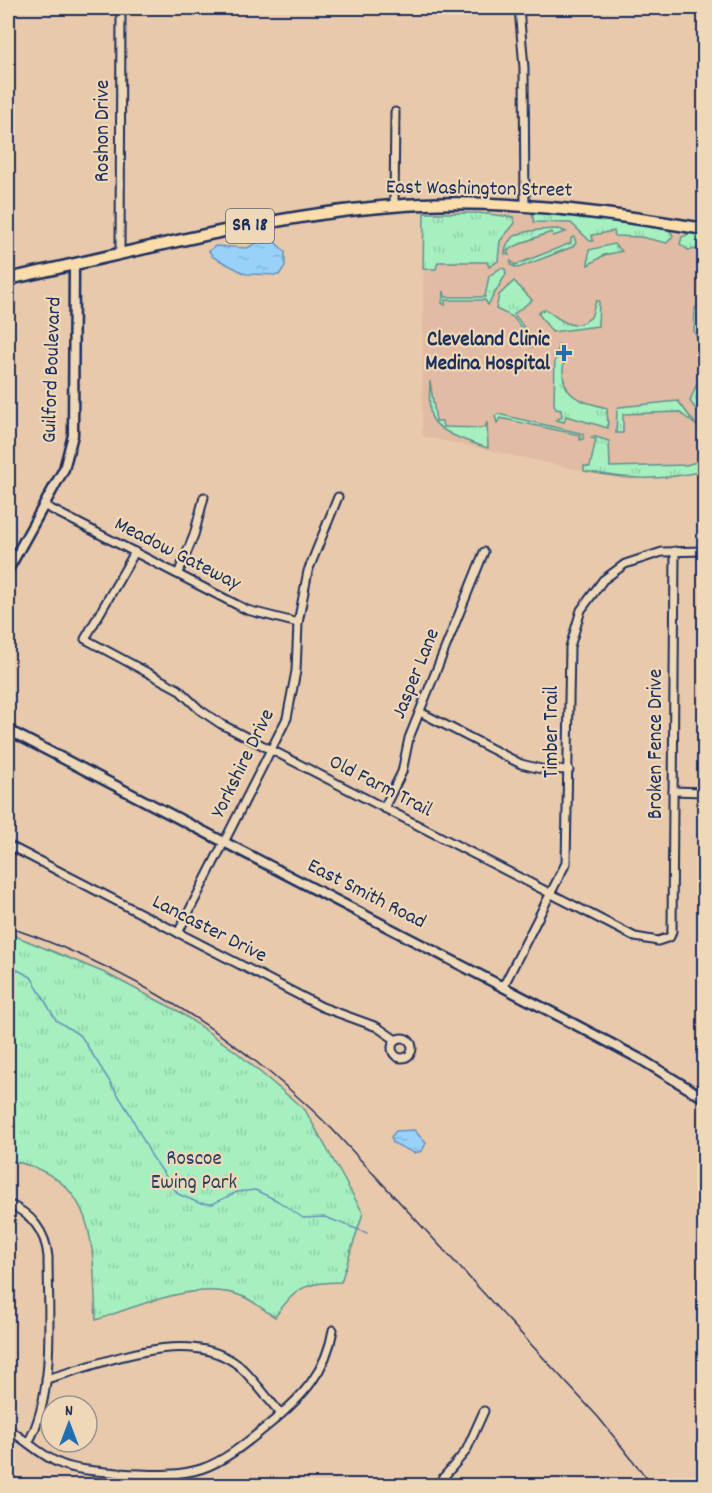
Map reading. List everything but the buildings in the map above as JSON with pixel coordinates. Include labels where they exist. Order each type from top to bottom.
[{"type":"highway","name":"East Washington Street","points":[[8,279],[274,221],[394,206],[525,207],[616,215],[705,229]]},
{"type":"street","name":"Roshon Drive","points":[[120,255],[121,8]]},
{"type":"street","points":[[519,8],[525,78],[525,207]]},
{"type":"street","points":[[394,206],[395,112]]},
{"type":"street","name":"Guilford Boulevard","points":[[8,570],[64,469],[73,435],[74,265]]},
{"type":"street","name":"Yorkshire Drive","points":[[178,933],[287,718],[296,671],[298,623],[308,571],[338,497]]},
{"type":"street","points":[[178,574],[194,535],[204,498]]},
{"type":"street","name":"Meadow Gateway","points":[[45,506],[247,610],[298,623]]},
{"type":"street","name":"Timber Trail","points":[[503,987],[563,872],[568,854],[570,647],[581,610],[594,590],[612,572],[637,559],[675,551],[705,551]]},
{"type":"street","name":"Broken Fence Drive","points":[[670,937],[675,551]]},
{"type":"street","name":"Old Farm Trail","points":[[135,552],[85,639],[178,689],[207,714],[272,750],[635,937],[658,941],[670,937]]},
{"type":"street","name":"Jasper Lane","points":[[384,808],[402,772],[409,738],[484,552]]},
{"type":"street","points":[[420,712],[521,764],[541,769],[569,770]]},
{"type":"street","name":"East Smith Road","points":[[8,730],[642,1060],[705,1098]]},
{"type":"street","points":[[673,792],[705,792]]},
{"type":"street","name":"Lancaster Drive","points":[[8,845],[322,1007],[377,1027],[396,1040]]},
{"type":"street","points":[[8,1203],[22,1210],[36,1224],[48,1250],[46,1379],[43,1407],[28,1443]]},
{"type":"street","points":[[8,1429],[50,1459],[72,1468],[178,1475],[197,1471],[220,1462],[303,1395],[318,1375],[328,1353],[333,1330]]},
{"type":"street","points":[[46,1379],[160,1348],[195,1347],[216,1353],[237,1365],[281,1414]]},
{"type":"street","points":[[436,1485],[466,1451],[484,1411]]},
{"type":"shaded area","name":"Cleveland Clinic Medina Hospital","points":[[481,213],[555,216],[704,238],[704,471],[679,477],[626,480],[422,436],[424,215]]},
{"type":"green space","points":[[536,211],[669,228],[673,236],[667,243],[641,237],[615,236],[614,231],[592,235],[593,241],[590,241],[571,223],[534,222],[532,213]]},
{"type":"green space","points":[[424,213],[478,213],[513,217],[515,223],[500,241],[498,261],[489,267],[487,262],[438,262],[436,269],[423,269]]},
{"type":"green space","points":[[559,229],[566,232],[553,236],[552,232],[534,238],[507,251],[509,255],[505,254],[511,239],[517,235],[534,230]]},
{"type":"green space","points":[[693,232],[704,234],[701,249],[688,250],[680,244],[682,237]]},
{"type":"green space","points":[[574,237],[576,243],[572,247],[518,268],[511,265],[511,261],[515,265],[571,243],[571,238]]},
{"type":"green space","points":[[614,244],[622,251],[604,255],[588,265],[589,250]]},
{"type":"green space","points":[[501,268],[505,269],[506,274],[488,305],[485,300],[445,300],[445,305],[442,303],[444,291],[445,297],[485,297],[489,276]]},
{"type":"green space","points":[[514,281],[532,300],[514,314],[536,344],[531,347],[529,338],[513,317],[496,309],[499,295]]},
{"type":"green space","points":[[596,301],[599,301],[598,326],[552,332],[538,313],[545,309],[567,323],[578,324],[591,317]]},
{"type":"green space","points":[[700,304],[704,311],[699,315],[699,331],[704,331],[704,337],[698,340],[694,331],[695,308]]},
{"type":"green space","points":[[558,344],[560,352],[565,351],[563,376],[569,392],[583,401],[607,408],[608,428],[566,416],[564,422],[556,420],[562,417],[561,410],[556,409],[554,404],[555,355],[558,351]]},
{"type":"green space","points":[[430,381],[436,421],[442,421],[443,427],[485,428],[487,422],[488,448],[455,436],[439,427],[431,415]]},
{"type":"green space","points":[[697,383],[704,388],[704,421],[690,401]]},
{"type":"green space","points":[[678,401],[697,426],[679,412],[623,414],[623,433],[616,433],[619,407]]},
{"type":"green space","points":[[498,414],[580,433],[583,434],[583,439],[580,440],[580,435],[500,418],[497,423],[495,416]]},
{"type":"green space","points":[[593,436],[609,441],[610,467],[686,465],[704,460],[704,471],[644,478],[584,471],[584,466],[590,467],[596,439],[591,438]]},
{"type":"green space","name":"Roscoe Ewing Park","points":[[8,933],[105,973],[178,1011],[235,1051],[305,1110],[363,1213],[341,1282],[318,1283],[302,1289],[289,1299],[275,1317],[244,1297],[227,1292],[208,1291],[169,1296],[96,1320],[91,1241],[85,1218],[75,1198],[60,1182],[38,1169],[8,1160]]},
{"type":"water","points":[[262,240],[274,241],[285,252],[285,266],[279,275],[246,274],[213,257],[209,251],[215,246],[247,248]]},
{"type":"water","points":[[414,1130],[426,1143],[422,1151],[414,1153],[393,1143],[391,1137],[396,1131]]},
{"type":"waterway","points":[[8,965],[31,977],[56,1020],[81,1036],[130,1114],[151,1155],[178,1194],[199,1203],[212,1204],[237,1192],[255,1190],[278,1201],[303,1218],[325,1217],[367,1233]]},
{"type":"railway","points":[[8,927],[98,963],[182,1009],[260,1065],[297,1096],[332,1129],[599,1418],[653,1486]]},
{"type":"place","name":"Cleveland Clinic Medina Hospital","points":[[564,353]]}]
